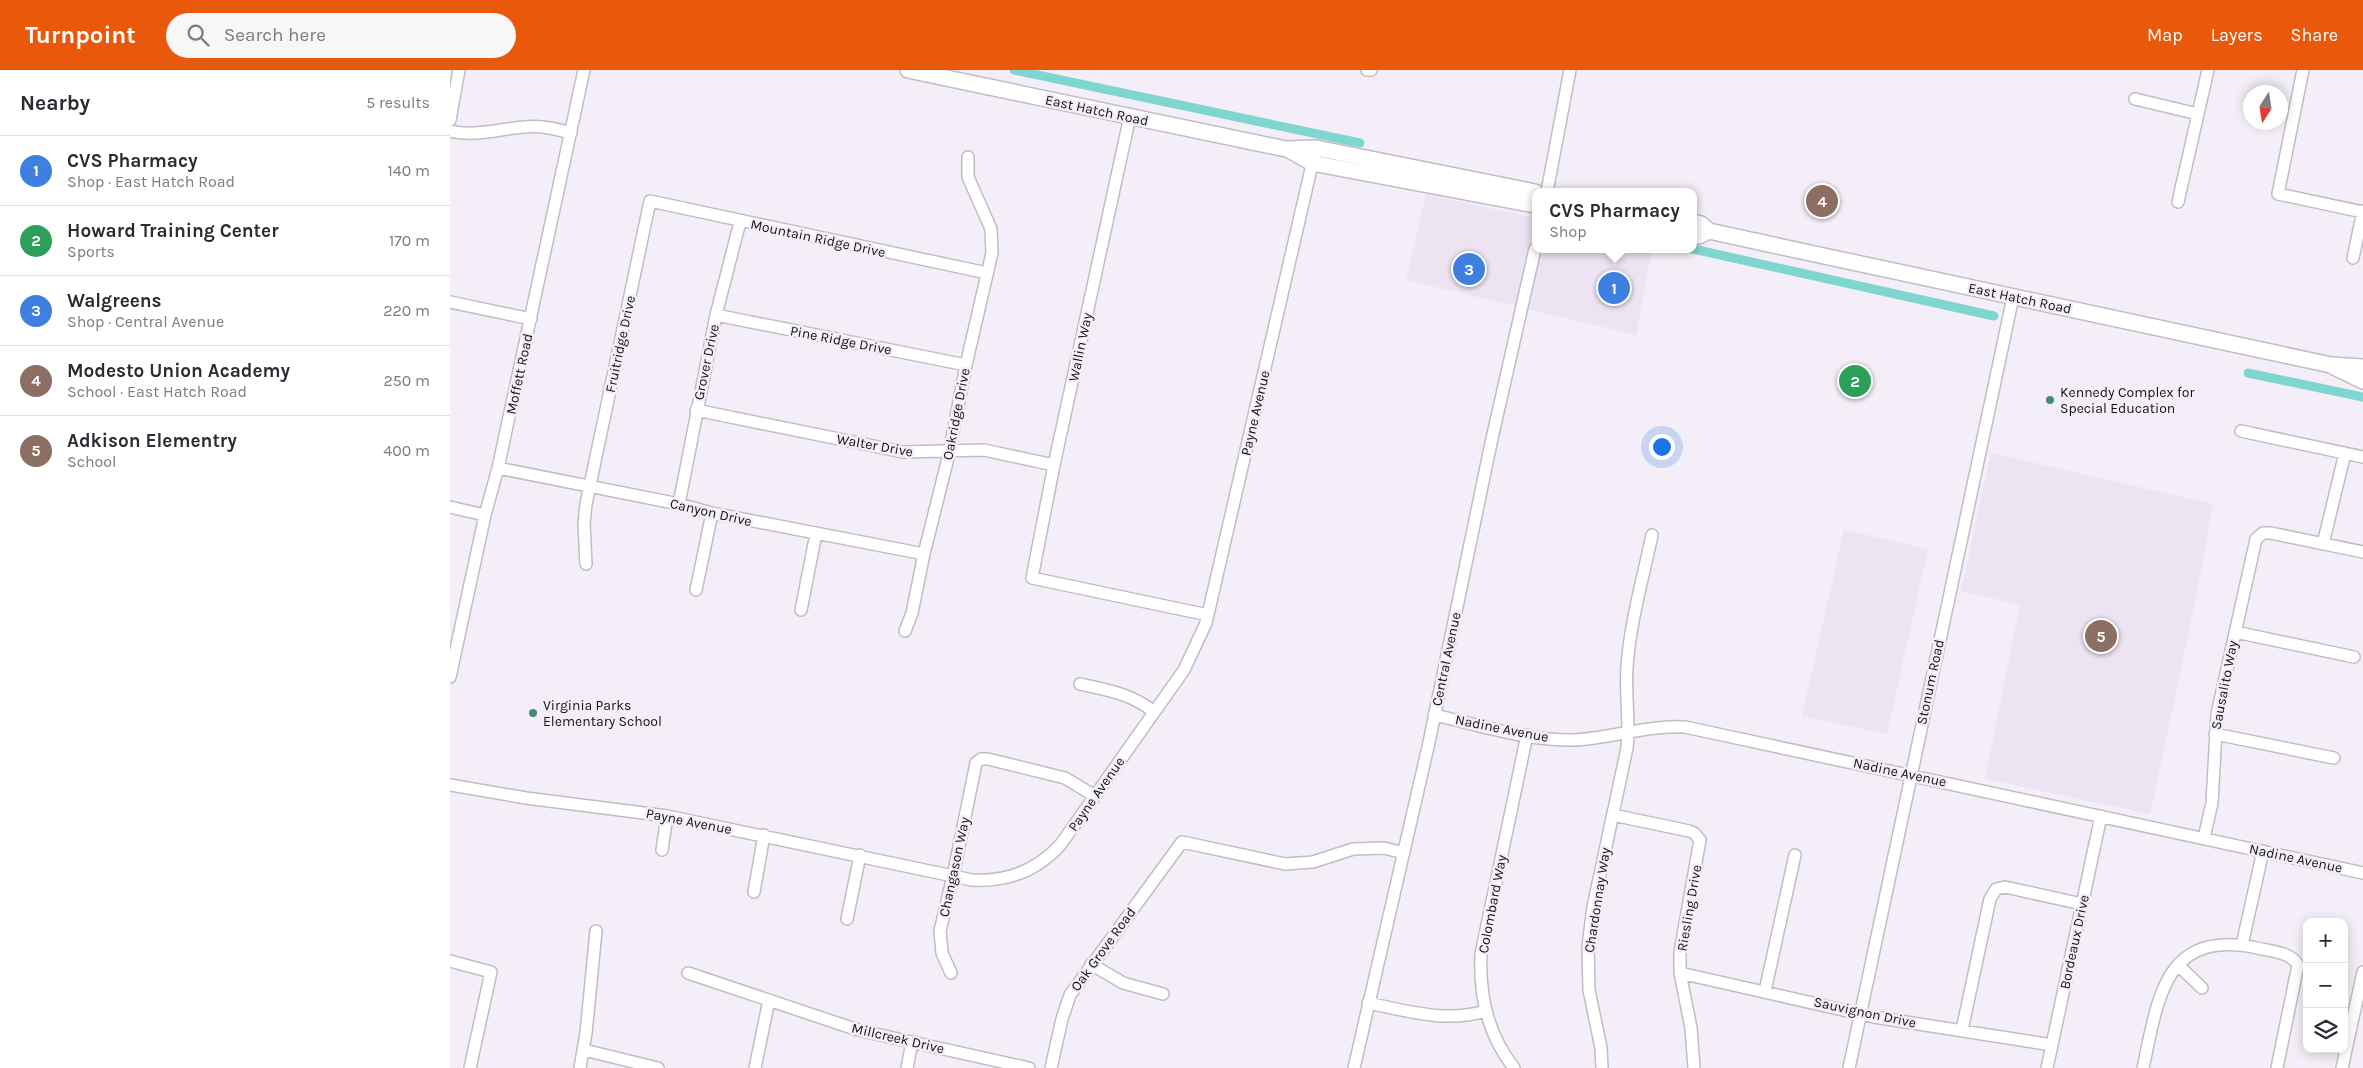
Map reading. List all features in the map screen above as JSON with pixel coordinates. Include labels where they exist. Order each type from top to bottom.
[{"type":"main road","name":"East Hatch Road","points":[[908,70],[1286,149],[1316,148],[1532,191]]},
{"type":"main road","name":"East Hatch Road","points":[[1286,149],[1312,163],[1532,204]]},
{"type":"main road","name":"East Hatch Road","points":[[1697,223],[1709,231],[2331,366],[2363,367]]},
{"type":"main road","name":"East Hatch Road","points":[[1697,236],[1709,231]]},
{"type":"main road","name":"East Hatch Road","points":[[2331,366],[2363,381]]},
{"type":"street","points":[[450,120],[458,70]]},
{"type":"street","name":"Moffett Road","points":[[450,678],[485,515],[498,468],[584,70]]},
{"type":"street","points":[[1548,188],[1570,70]]},
{"type":"street","points":[[2178,202],[2208,70]]},
{"type":"street","points":[[2303,70],[2278,194],[2363,211],[2353,258]]},
{"type":"street","points":[[2135,99],[2198,114]]},
{"type":"street","name":"Wallin Way","points":[[1130,116],[1054,465],[1032,578],[1208,615]]},
{"type":"street","points":[[450,131],[474,135],[525,126],[540,126],[571,133]]},
{"type":"street","name":"Payne Avenue","points":[[450,785],[526,798],[667,816],[972,880],[997,880],[1033,868],[1061,844],[1190,660],[1208,615],[1316,148]]},
{"type":"street","name":"Oakridge Drive","points":[[905,631],[912,613],[992,253],[991,229],[968,176],[968,157]]},
{"type":"street","name":"Mountain Ridge Drive","points":[[650,201],[740,222],[988,273]]},
{"type":"street","name":"Fruitridge Drive","points":[[586,564],[584,524],[590,486],[650,201]]},
{"type":"street","name":"Grover Drive","points":[[679,504],[716,316],[740,222]]},
{"type":"street","name":"Central Avenue","points":[[1354,1068],[1404,853],[1491,443],[1534,253]]},
{"type":"street","name":"Stonum Road","points":[[1849,1068],[1910,774],[2013,297]]},
{"type":"street","points":[[450,302],[530,319]]},
{"type":"street","name":"Pine Ridge Drive","points":[[716,316],[966,365]]},
{"type":"street","name":"Walter Drive","points":[[696,410],[903,452],[984,450],[1054,465]]},
{"type":"street","points":[[2240,431],[2363,457]]},
{"type":"street","points":[[2345,453],[2323,544],[2363,552]]},
{"type":"street","name":"Canyon Drive","points":[[498,468],[679,504],[712,513],[816,534],[924,554]]},
{"type":"street","points":[[450,507],[485,515]]},
{"type":"street","points":[[696,590],[712,513]]},
{"type":"street","name":"Sausalito Way","points":[[2204,838],[2212,803],[2215,734],[2254,542],[2259,536],[2271,533],[2323,544]]},
{"type":"street","points":[[801,610],[816,534]]},
{"type":"street","name":"Chardonnay Way","points":[[1602,1068],[1600,1042],[1589,990],[1588,946],[1593,907],[1629,732],[1626,688],[1628,651],[1652,535]]},
{"type":"street","points":[[2235,632],[2354,657]]},
{"type":"street","points":[[1080,684],[1123,693],[1139,700],[1154,712]]},
{"type":"street","name":"Nadine Avenue","points":[[1434,714],[1527,735],[1572,740],[1657,727],[1685,727],[2363,873]]},
{"type":"street","points":[[2215,734],[2334,758]]},
{"type":"street","name":"Colombard Way","points":[[1514,1068],[1499,1045],[1486,1011],[1480,974],[1481,954],[1527,735]]},
{"type":"street","name":"Changason Way","points":[[951,973],[942,953],[940,931],[954,876],[973,772],[978,761],[988,759],[1065,778],[1095,796]]},
{"type":"street","name":"Riesling Drive","points":[[1613,814],[1689,830],[1694,832],[1700,840],[1701,845],[1682,935],[1680,973],[1691,1028],[1694,1068]]},
{"type":"street","points":[[662,850],[667,816]]},
{"type":"street","name":"Bordeaux Drive","points":[[2047,1068],[2101,816]]},
{"type":"street","points":[[754,892],[764,836]]},
{"type":"street","name":"Oak Grove Road","points":[[1051,1068],[1068,1000],[1091,964],[1182,842],[1286,864],[1313,862],[1353,849],[1384,848],[1404,853]]},
{"type":"street","points":[[2242,945],[2263,851]]},
{"type":"street","points":[[1766,991],[1795,855]]},
{"type":"street","points":[[847,919],[860,856]]},
{"type":"street","points":[[1962,1030],[1990,899],[1996,890],[2005,887],[2082,904]]},
{"type":"street","points":[[580,1068],[584,1050],[596,931]]},
{"type":"street","points":[[2143,1068],[2161,990],[2178,965],[2205,948],[2223,944],[2242,945],[2289,956],[2296,962],[2299,969],[2277,1068]]},
{"type":"street","points":[[450,961],[491,972],[470,1068]]},
{"type":"street","points":[[1091,964],[1123,983],[1163,994]]},
{"type":"street","points":[[2178,965],[2202,988]]},
{"type":"street","points":[[2342,1068],[2361,994],[2363,972]]},
{"type":"street","name":"Millcreek Drive","points":[[688,973],[858,1030],[1029,1068]]},
{"type":"street","name":"Sauvignon Drive","points":[[1680,973],[1860,1012],[1874,1017],[2052,1045]]},
{"type":"street","points":[[755,1068],[769,1000]]},
{"type":"street","points":[[1368,1003],[1442,1017],[1472,1015],[1486,1011]]},
{"type":"street","points":[[907,1068],[912,1042]]},
{"type":"street","points":[[584,1050],[658,1068]]},
{"type":"shaded area","points":[[1426,195],[1532,217],[1532,253],[1651,253],[1636,335],[1406,280]]},
{"type":"shaded area","points":[[1991,453],[2213,504],[2197,593],[2150,814],[1985,779],[2020,605],[1961,591]]},
{"type":"shaded area","points":[[1844,530],[1928,549],[1887,734],[1802,716]]},
{"type":"waterway","points":[[1014,70],[1360,143]]},
{"type":"waterway","points":[[1697,250],[1994,316]]},
{"type":"waterway","points":[[2248,373],[2363,397]]},
{"type":"place","name":"Modesto Union Academy","points":[[1822,201]]},
{"type":"place","name":"Walgreens","points":[[1469,269]]},
{"type":"place","name":"CVS Pharmacy","points":[[1614,288]]},
{"type":"place","name":"Howard Training Center","points":[[1855,381]]},
{"type":"place","name":"Kennedy Complex for Special Education","points":[[2050,400]]},
{"type":"place","name":"Adkison Elementry","points":[[2101,636]]},
{"type":"place","name":"Virginia Parks Elementary School","points":[[533,713]]}]
